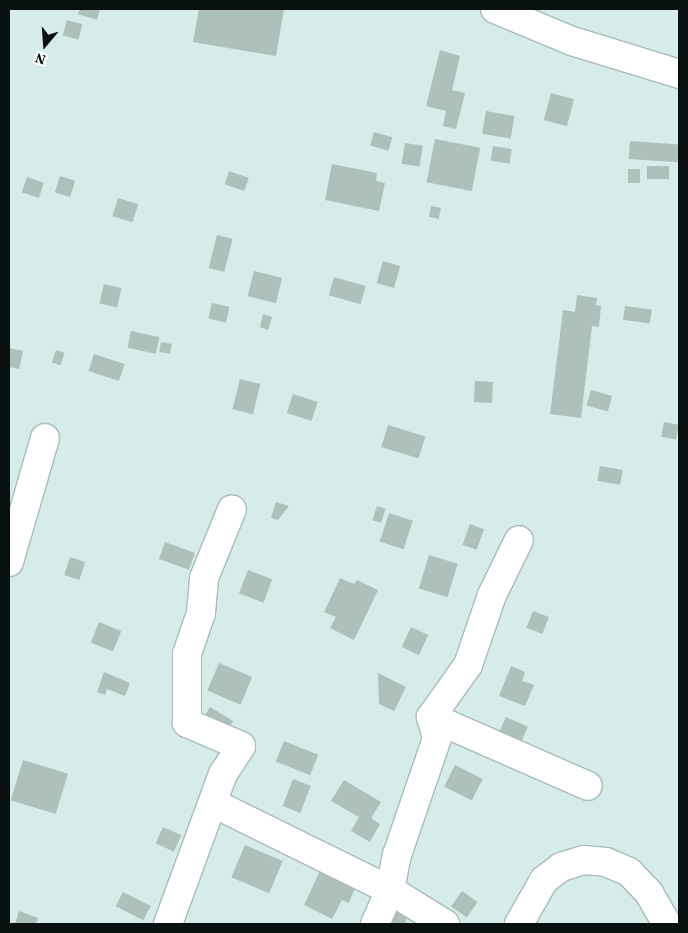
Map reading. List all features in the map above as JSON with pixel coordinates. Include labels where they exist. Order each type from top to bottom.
[{"type":"street","points":[[495,9],[572,41],[679,74]]},
{"type":"street","points":[[9,562],[45,438]]},
{"type":"street","points":[[168,924],[223,774],[241,746],[187,724],[187,654],[201,614],[204,578],[232,508]]},
{"type":"street","points":[[431,717],[468,665],[492,595],[519,540]]},
{"type":"street","points":[[431,717],[588,786]]},
{"type":"street","points":[[375,924],[390,890],[396,855],[437,738],[431,717]]},
{"type":"street","points":[[213,804],[390,890],[445,924]]},
{"type":"street","points":[[518,924],[544,880],[561,867],[584,860],[606,862],[629,872],[649,893],[667,924]]},
{"type":"building","points":[[80,9],[100,9],[97,20],[78,14]]},
{"type":"building","points":[[199,9],[284,9],[276,56],[193,42]]},
{"type":"building","points":[[67,20],[82,24],[78,40],[63,35]]},
{"type":"building","points":[[440,50],[460,56],[452,90],[465,93],[456,129],[443,126],[446,111],[426,106]]},
{"type":"building","points":[[551,93],[574,99],[567,126],[544,120]]},
{"type":"building","points":[[486,111],[515,116],[511,139],[482,134]]},
{"type":"building","points":[[374,132],[392,137],[388,151],[370,145]]},
{"type":"building","points":[[435,139],[480,148],[472,191],[427,182]]},
{"type":"building","points":[[630,141],[679,144],[678,162],[629,159]]},
{"type":"building","points":[[405,143],[423,146],[419,167],[402,164]]},
{"type":"building","points":[[493,146],[512,149],[509,164],[491,161]]},
{"type":"building","points":[[332,164],[377,173],[376,181],[385,183],[379,211],[325,200]]},
{"type":"building","points":[[647,166],[669,166],[669,179],[647,179]]},
{"type":"building","points":[[628,169],[640,169],[640,183],[628,183]]},
{"type":"building","points":[[229,171],[249,178],[244,191],[224,184]]},
{"type":"building","points":[[60,176],[75,181],[70,197],[55,192]]},
{"type":"building","points":[[27,177],[44,183],[39,198],[22,192]]},
{"type":"building","points":[[118,198],[138,204],[133,222],[112,216]]},
{"type":"building","points":[[431,206],[441,208],[439,219],[429,217]]},
{"type":"building","points":[[217,235],[233,239],[224,272],[209,268]]},
{"type":"building","points":[[383,261],[400,266],[394,288],[377,283]]},
{"type":"building","points":[[254,271],[282,278],[276,303],[248,296]]},
{"type":"building","points":[[334,277],[366,286],[360,304],[329,295]]},
{"type":"building","points":[[104,284],[122,288],[117,308],[100,303]]},
{"type":"building","points":[[577,295],[597,298],[596,305],[601,306],[599,327],[592,326],[581,418],[550,414],[563,310],[575,312]]},
{"type":"building","points":[[212,303],[230,307],[226,323],[208,319]]},
{"type":"building","points":[[625,306],[652,310],[650,324],[623,320]]},
{"type":"building","points":[[263,314],[272,317],[268,330],[260,327]]},
{"type":"building","points":[[131,331],[159,337],[156,354],[127,348]]},
{"type":"building","points":[[161,342],[172,344],[170,354],[159,352]]},
{"type":"building","points":[[9,348],[23,351],[19,369],[9,367]]},
{"type":"building","points":[[56,350],[65,353],[61,365],[52,362]]},
{"type":"building","points":[[94,354],[124,364],[119,381],[88,371]]},
{"type":"building","points":[[240,379],[260,384],[253,414],[233,409]]},
{"type":"building","points":[[475,381],[493,382],[492,403],[474,402]]},
{"type":"building","points":[[591,390],[612,396],[608,411],[587,405]]},
{"type":"building","points":[[293,394],[318,402],[312,421],[287,413]]},
{"type":"building","points":[[664,422],[679,425],[676,440],[661,437]]},
{"type":"building","points":[[388,425],[425,436],[419,458],[381,447]]},
{"type":"building","points":[[600,466],[623,470],[620,485],[597,481]]},
{"type":"building","points":[[276,502],[289,506],[278,520],[271,518]]},
{"type":"building","points":[[377,506],[386,509],[381,523],[372,520]]},
{"type":"building","points":[[389,513],[413,521],[404,549],[380,542]]},
{"type":"building","points":[[470,524],[484,529],[477,550],[462,545]]},
{"type":"building","points":[[165,542],[195,553],[189,570],[159,559]]},
{"type":"building","points":[[429,555],[458,564],[447,597],[419,588]]},
{"type":"building","points":[[70,557],[85,562],[79,580],[64,575]]},
{"type":"building","points":[[248,570],[272,579],[263,603],[239,593]]},
{"type":"building","points":[[340,578],[354,584],[357,580],[378,590],[354,640],[330,628],[336,617],[324,612]]},
{"type":"building","points":[[533,611],[549,617],[542,634],[527,628]]},
{"type":"building","points":[[99,622],[121,631],[113,651],[91,642]]},
{"type":"building","points":[[411,627],[428,635],[419,655],[402,647]]},
{"type":"building","points":[[219,663],[252,677],[240,705],[207,691]]},
{"type":"building","points":[[511,666],[525,672],[522,681],[534,685],[525,706],[499,696]]},
{"type":"building","points":[[104,672],[130,683],[125,696],[107,689],[105,695],[97,692]]},
{"type":"building","points":[[378,673],[406,687],[394,711],[379,704]]},
{"type":"building","points":[[210,707],[233,721],[226,732],[203,718]]},
{"type":"building","points":[[506,717],[528,727],[519,746],[497,736]]},
{"type":"building","points":[[284,741],[318,755],[310,775],[276,761]]},
{"type":"building","points":[[23,760],[68,774],[56,814],[11,800]]},
{"type":"building","points":[[455,765],[483,779],[472,800],[444,786]]},
{"type":"building","points":[[293,779],[311,786],[300,813],[283,806]]},
{"type":"building","points":[[344,780],[381,802],[371,818],[380,824],[370,842],[351,831],[359,817],[331,801]]},
{"type":"building","points":[[163,827],[181,835],[174,852],[156,843]]},
{"type":"building","points":[[245,845],[283,861],[269,893],[231,877]]},
{"type":"building","points":[[320,871],[355,888],[349,903],[342,900],[332,919],[304,905]]},
{"type":"building","points":[[462,891],[478,902],[467,917],[451,907]]},
{"type":"building","points":[[123,892],[151,906],[143,920],[116,906]]},
{"type":"building","points":[[397,910],[408,914],[405,924],[391,924]]},
{"type":"building","points":[[19,911],[38,918],[36,924],[15,924]]}]
